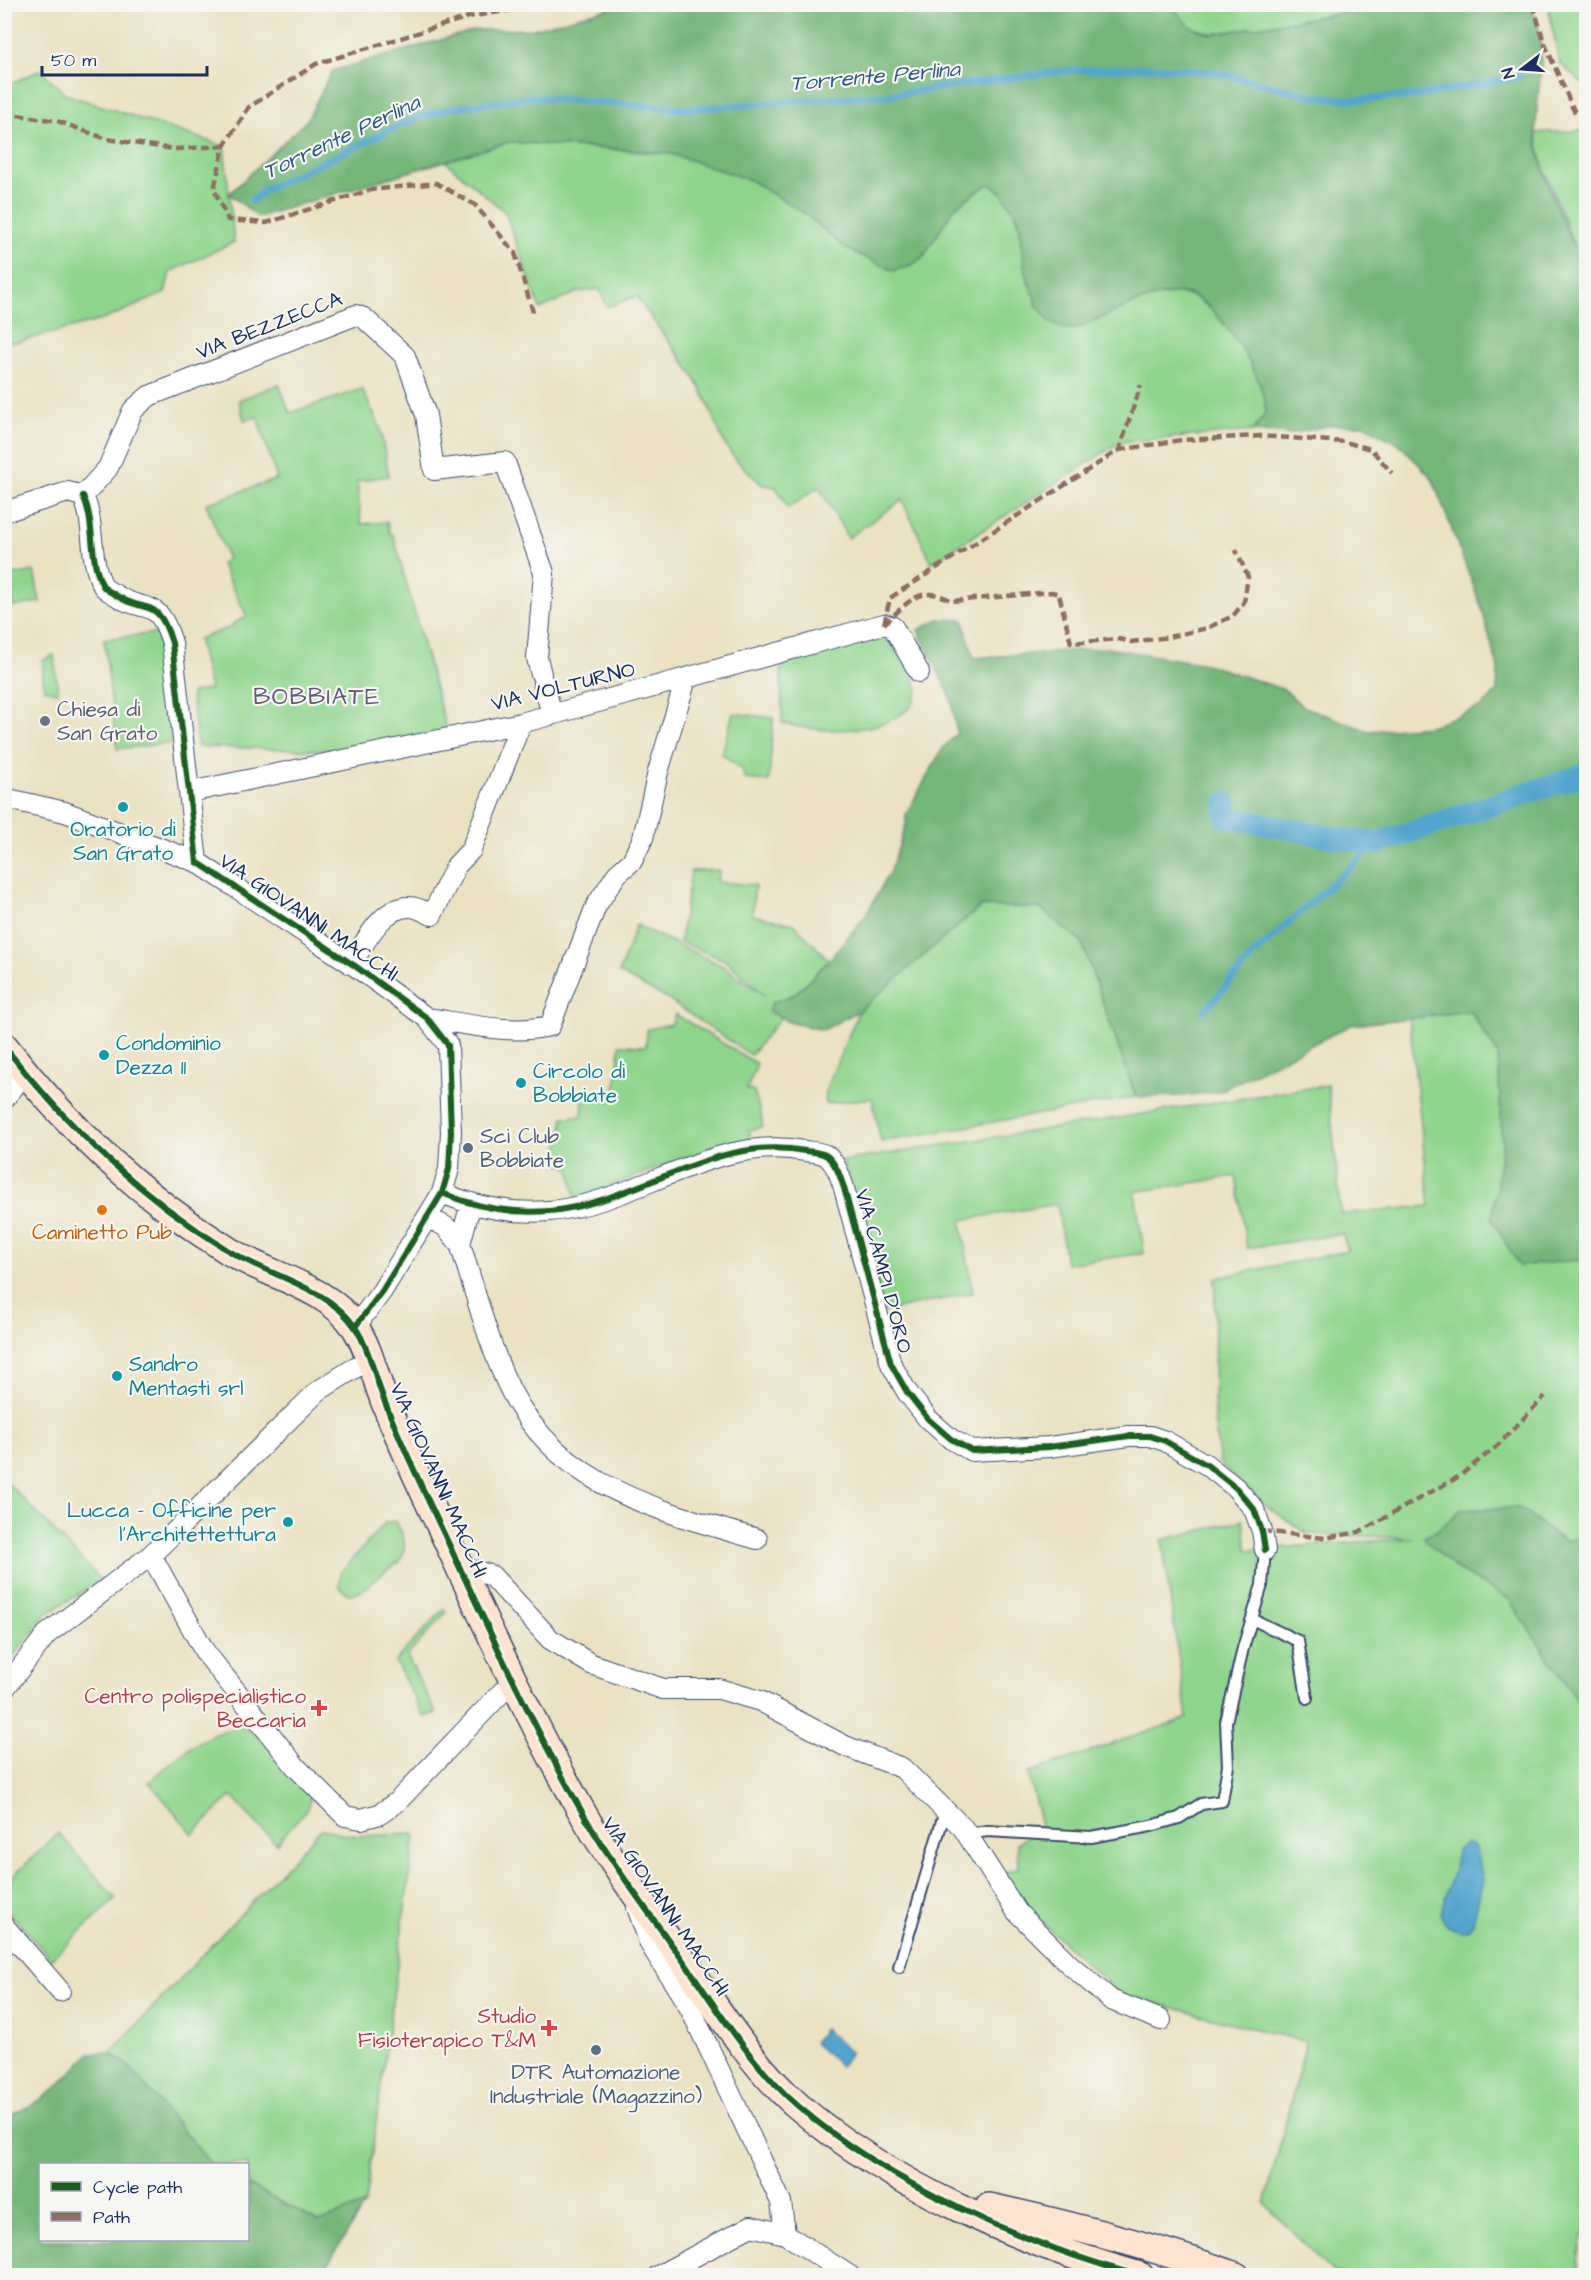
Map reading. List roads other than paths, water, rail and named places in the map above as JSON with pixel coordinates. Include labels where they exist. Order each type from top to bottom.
[{"type":"street","name":"VIA BEZZECCA","points":[[83,496],[108,468],[133,410],[149,396],[356,315],[364,318],[405,356],[426,415],[434,470],[505,462],[544,573],[537,658],[552,714]]},
{"type":"street","points":[[4,512],[68,492],[83,496]]},
{"type":"street","name":"VIA GIOVANNI MACCHI","points":[[83,496],[89,508],[97,565],[103,587],[121,599],[152,608],[166,623],[172,643],[197,862],[351,964],[427,1018],[448,1045],[452,1132],[448,1168],[442,1193],[429,1218],[382,1291],[355,1327],[422,1488],[515,1683],[579,1807],[628,1882],[744,2047],[797,2104],[861,2152],[935,2196],[1075,2258],[1140,2276]]},
{"type":"street","name":"VIA VOLTURNO","points":[[190,792],[521,723],[884,624],[893,627],[919,672]]},
{"type":"street","points":[[427,1018],[502,1029],[532,1030],[550,1026],[596,906],[617,874],[632,861],[643,838],[658,772],[686,679]]},
{"type":"street","points":[[351,964],[383,918],[395,909],[412,907],[432,915],[456,866],[471,850],[521,723]]},
{"type":"street","points":[[4,798],[65,812],[197,862]]},
{"type":"street","points":[[4,1046],[25,1073],[84,1138],[180,1218],[233,1253],[328,1301],[355,1327]]},
{"type":"street","points":[[4,1099],[25,1073]]},
{"type":"street","name":"VIA CAMPI D'ORO","points":[[442,1193],[494,1208],[550,1211],[582,1205],[726,1153],[783,1146],[825,1154],[837,1167],[844,1188],[891,1364],[907,1392],[928,1419],[951,1439],[972,1451],[1049,1447],[1129,1436],[1150,1436],[1165,1441],[1207,1465],[1236,1488],[1254,1509],[1262,1531],[1265,1550]]},
{"type":"street","points":[[460,1244],[471,1203]]},
{"type":"street","points":[[429,1218],[446,1227],[460,1244],[503,1375],[527,1418],[561,1456],[604,1487],[650,1507],[757,1539]]},
{"type":"street","points":[[4,1689],[47,1634],[103,1594],[151,1555],[318,1391],[369,1359]]},
{"type":"street","points":[[151,1555],[205,1652],[296,1767],[345,1816],[361,1819],[380,1814],[397,1802],[503,1691],[515,1683]]},
{"type":"street","points":[[462,1572],[477,1571],[492,1576],[550,1639],[591,1664],[663,1689],[719,1689],[760,1701],[845,1746],[902,1768],[915,1778],[966,1834],[1017,1912],[1069,1964],[1111,2000],[1161,2020]]},
{"type":"street","points":[[628,1882],[650,1944],[691,2010],[781,2202],[785,2234]]},
{"type":"street","points":[[4,1926],[60,1991]]},
{"type":"street","name":"VIA GIOVANNI MACCHI","points":[[935,2196],[1037,2218],[1236,2276]]},
{"type":"street","points":[[658,2276],[751,2226],[785,2234],[850,2276]]},
{"type":"street","points":[[1075,2258],[1104,2276]]},
{"type":"lane","points":[[966,1834],[988,1831],[1090,1837],[1151,1826],[1179,1818],[1201,1804],[1222,1801],[1228,1766],[1226,1722],[1262,1585],[1265,1550]]},
{"type":"lane","points":[[1252,1619],[1298,1641],[1306,1698]]},
{"type":"lane","points":[[899,1967],[945,1810]]},
{"type":"water","points":[[1466,1843],[1475,1847],[1483,1879],[1473,1923],[1467,1930],[1461,1931],[1446,1926],[1440,1913],[1453,1874],[1457,1850]]},
{"type":"water","points":[[824,2029],[851,2053],[840,2066],[813,2042]]},
{"type":"waterway","name":"Torrente Perlina","points":[[252,201],[266,189],[411,120],[446,109],[531,97],[685,109],[895,94],[1063,71],[1152,67],[1214,72],[1313,96],[1351,100],[1416,96],[1519,77]]},
{"type":"waterway","points":[[1226,803],[1226,817],[1336,838],[1377,843],[1586,774]]},
{"type":"waterway","points":[[1204,1011],[1254,954],[1377,843]]},
{"type":"place","name":"Chiesa di San Grato","points":[[45,721]]},
{"type":"place","name":"Oratorio di San Grato","points":[[123,807]]},
{"type":"place","name":"Condominio Dezza 11","points":[[104,1055]]},
{"type":"place","name":"Circolo di Bobbiate","points":[[521,1083]]},
{"type":"place","name":"Sci Club Bobbiate","points":[[468,1148]]},
{"type":"place","name":"Caminetto Pub","points":[[102,1210]]},
{"type":"place","name":"Sandro Mentasti srl","points":[[117,1376]]},
{"type":"place","name":"Lucca - Officine per l'Architettettura","points":[[288,1522]]},
{"type":"place","name":"Centro polispecialistico Beccaria","points":[[319,1708]]},
{"type":"place","name":"Studio Fisioterapico T&M","points":[[549,2028]]},
{"type":"place","name":"DTR Automazione Industriale (Magazzino)","points":[[596,2050]]},
{"type":"district","name":"BOBBIATE","points":[[317,696]]}]
